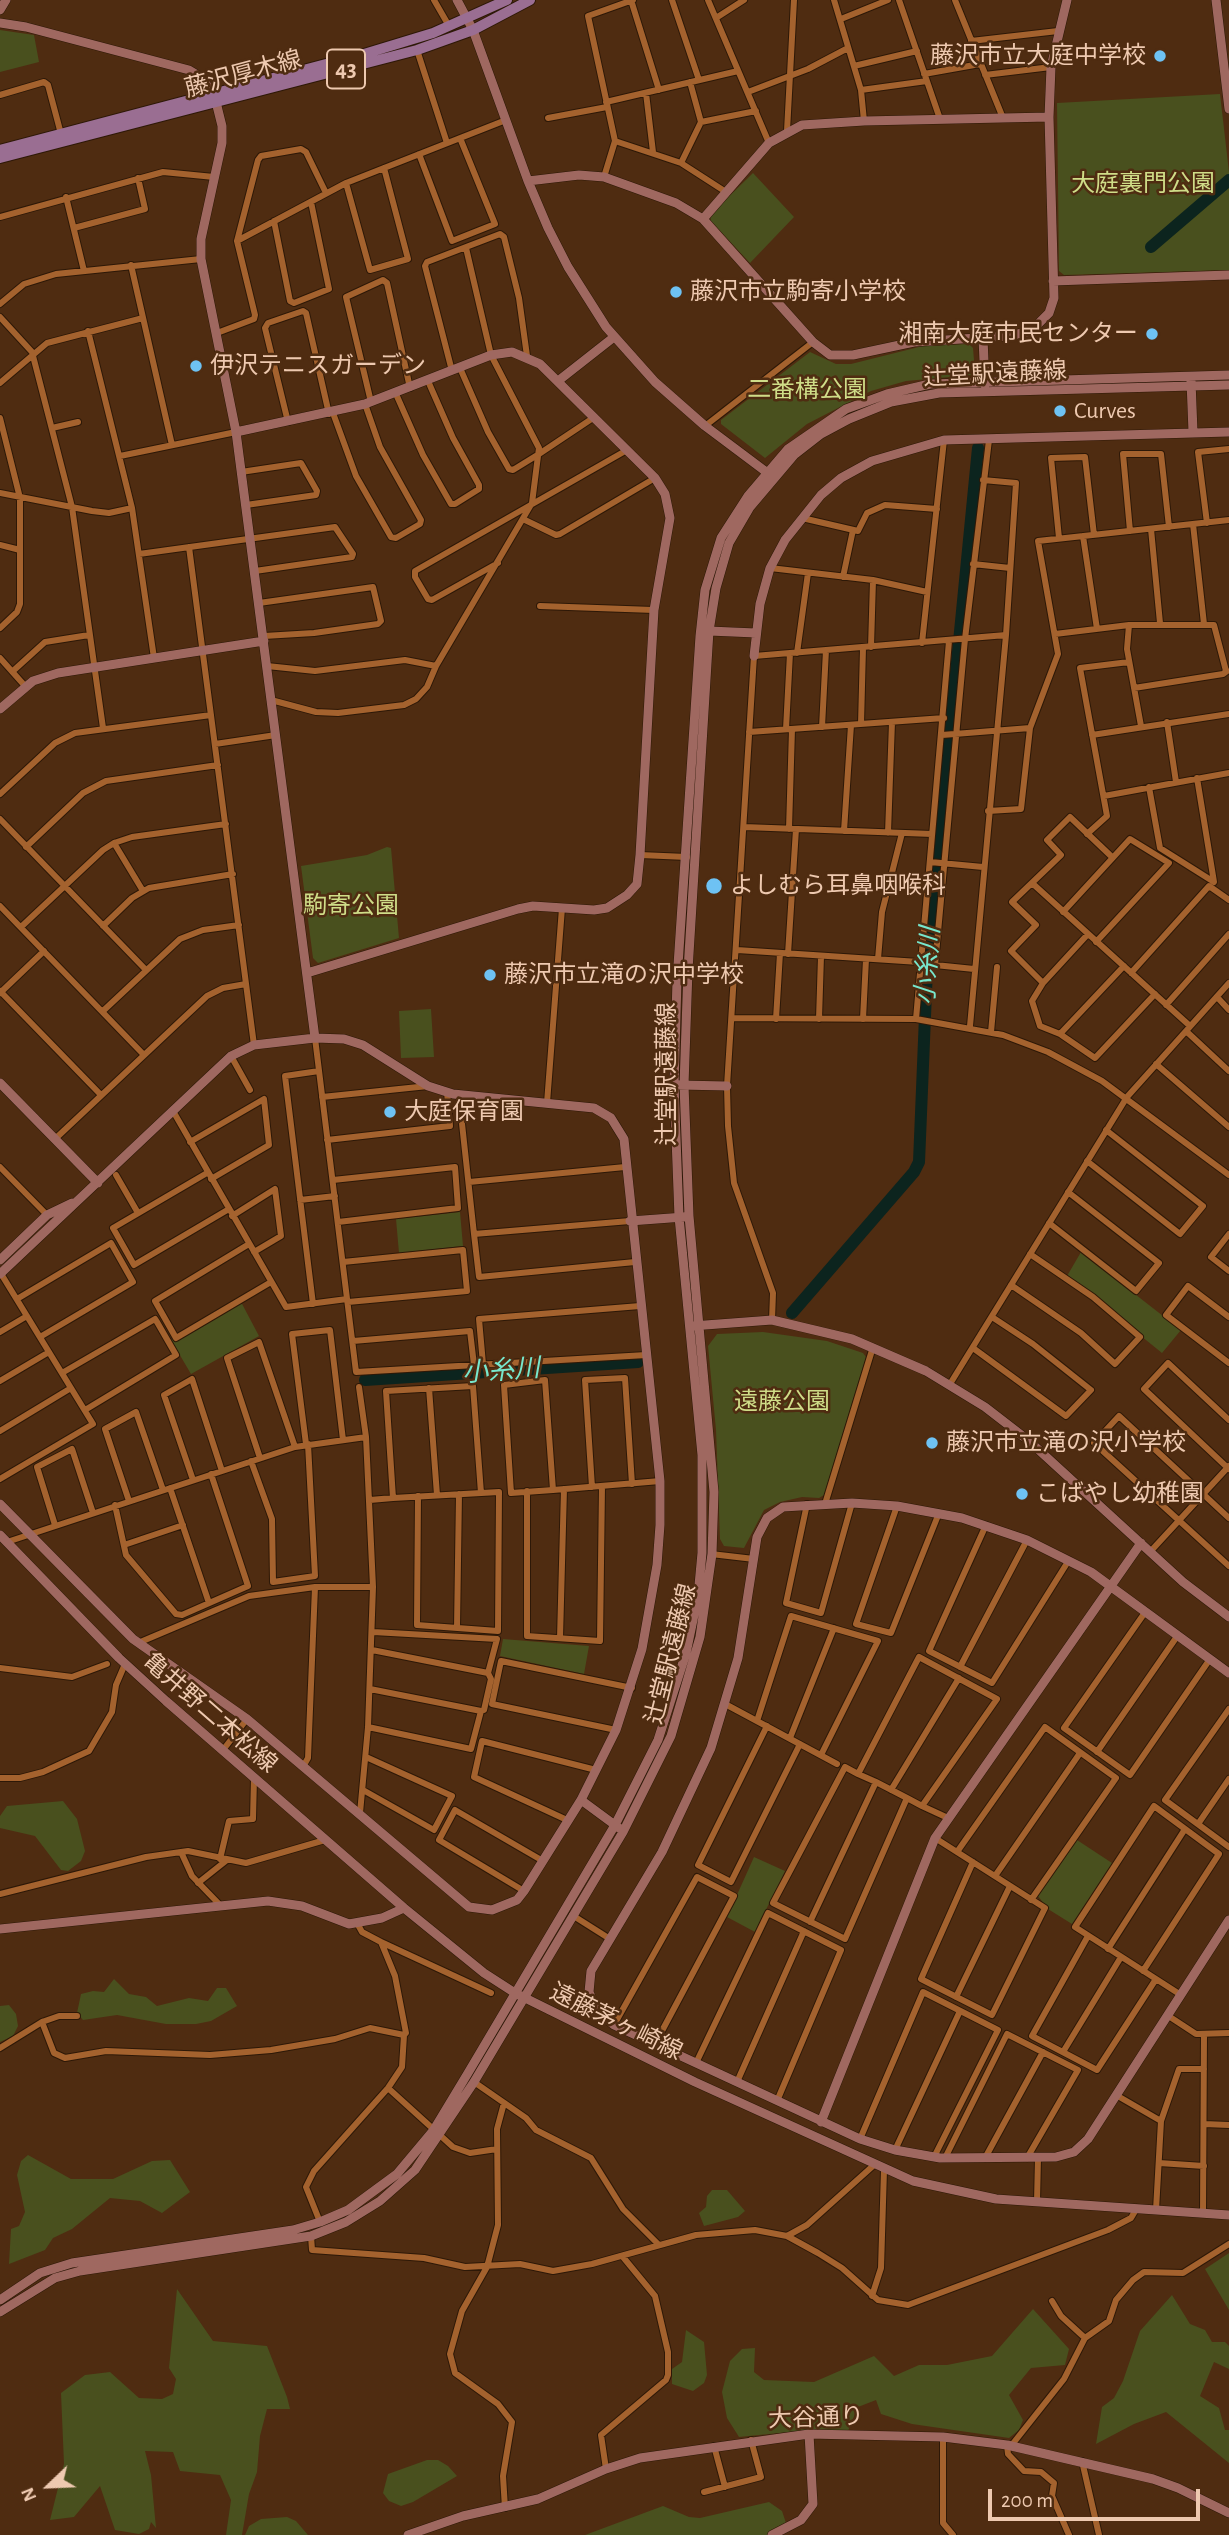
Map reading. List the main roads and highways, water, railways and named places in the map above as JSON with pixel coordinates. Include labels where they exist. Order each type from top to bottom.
[{"type":"main road","name":"藤沢厚木線","points":[[0,158],[215,99],[364,54],[449,26],[469,18],[489,5],[508,0]]},
{"type":"main road","name":"藤沢厚木線","points":[[0,150],[417,50],[473,30],[530,0]]},
{"type":"waterway","name":"小糸川","points":[[1151,247],[1229,180]]},
{"type":"waterway","name":"小糸川","points":[[792,1313],[914,1172],[919,1162],[927,968],[978,448]]},
{"type":"waterway","name":"小糸川","points":[[365,1380],[638,1362]]},
{"type":"place","name":"藤沢市立大庭中学校","points":[[1160,56]]},
{"type":"place","name":"藤沢市立駒寄小学校","points":[[676,292]]},
{"type":"place","name":"湘南大庭市民センター","points":[[1152,334]]},
{"type":"place","name":"伊沢テニスガーデン","points":[[196,366]]},
{"type":"place","name":"Curves","points":[[1060,411]]},
{"type":"place","name":"よしむら耳鼻咽喉科","points":[[714,886]]},
{"type":"place","name":"藤沢市立滝の沢中学校","points":[[490,975]]},
{"type":"place","name":"大庭保育園","points":[[390,1112]]},
{"type":"place","name":"藤沢市立滝の沢小学校","points":[[932,1443]]},
{"type":"place","name":"こばやし幼稚園","points":[[1022,1494]]},
{"type":"park label","name":"大庭裏門公園","points":[[1143,184]]},
{"type":"park label","name":"二番構公園","points":[[807,390]]},
{"type":"park label","name":"駒寄公園","points":[[351,906]]},
{"type":"park label","name":"遠藤公園","points":[[782,1402]]}]
